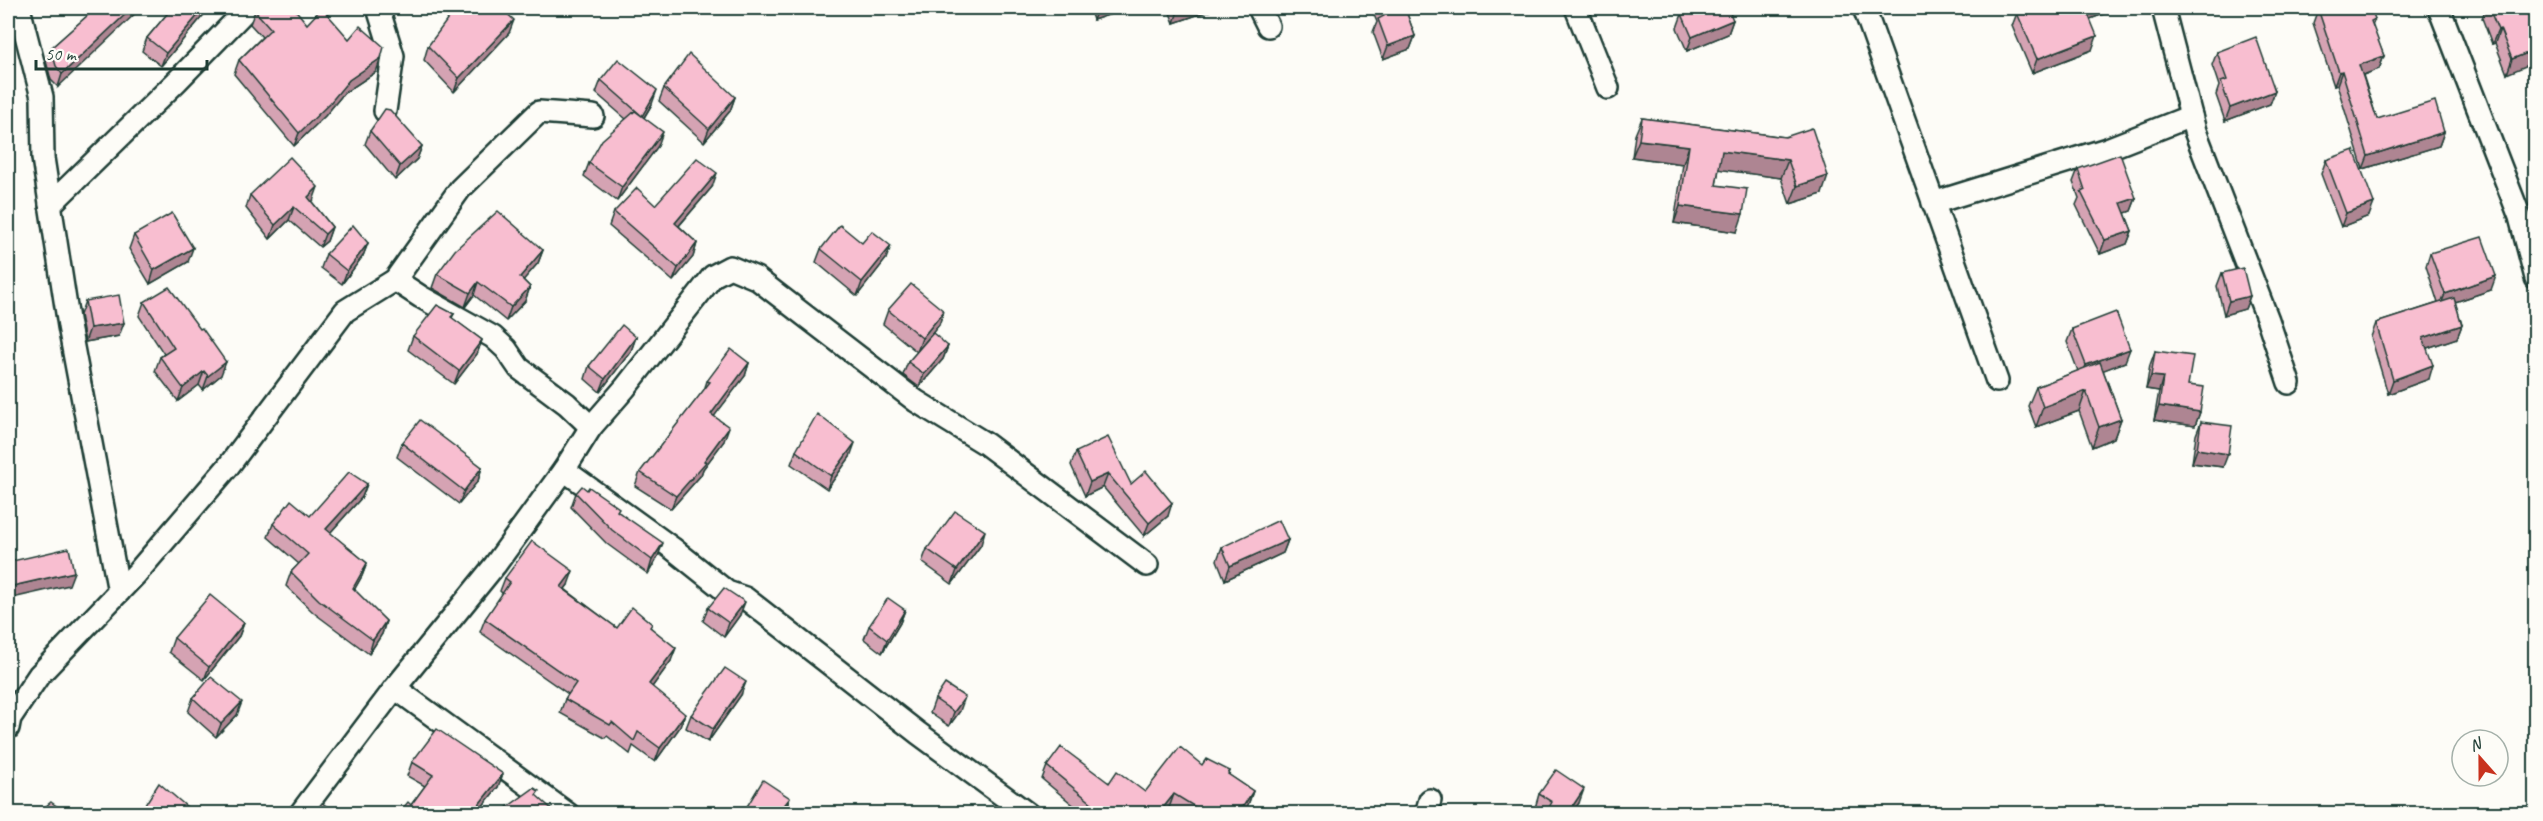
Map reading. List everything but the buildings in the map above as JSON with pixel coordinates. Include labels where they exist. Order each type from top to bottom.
[{"type":"street","points":[[19,8],[42,98],[43,158],[69,326],[119,592]]},
{"type":"street","points":[[50,204],[177,81],[248,8]]},
{"type":"street","points":[[378,8],[393,56],[385,111]]},
{"type":"street","points":[[1576,8],[1608,88]]},
{"type":"street","points":[[1864,8],[1997,381]]},
{"type":"street","points":[[2163,8],[2191,116],[2289,383]]},
{"type":"street","points":[[2439,8],[2520,217],[2535,278]]},
{"type":"street","points":[[8,728],[10,718],[39,675],[119,592],[227,468],[345,311],[395,280],[460,189],[539,112],[593,116]]},
{"type":"street","points":[[1933,203],[2107,149],[2191,116]]},
{"type":"street","points":[[300,813],[395,688],[495,565],[564,470],[591,427],[625,388],[713,276],[730,267],[756,278],[916,401],[986,444],[1147,565]]},
{"type":"street","points":[[395,280],[493,337],[506,349],[519,368],[567,404],[591,427]]},
{"type":"street","points":[[564,470],[672,548],[727,592],[745,598],[918,733],[1028,813]]},
{"type":"street","points":[[395,688],[568,813]]}]
